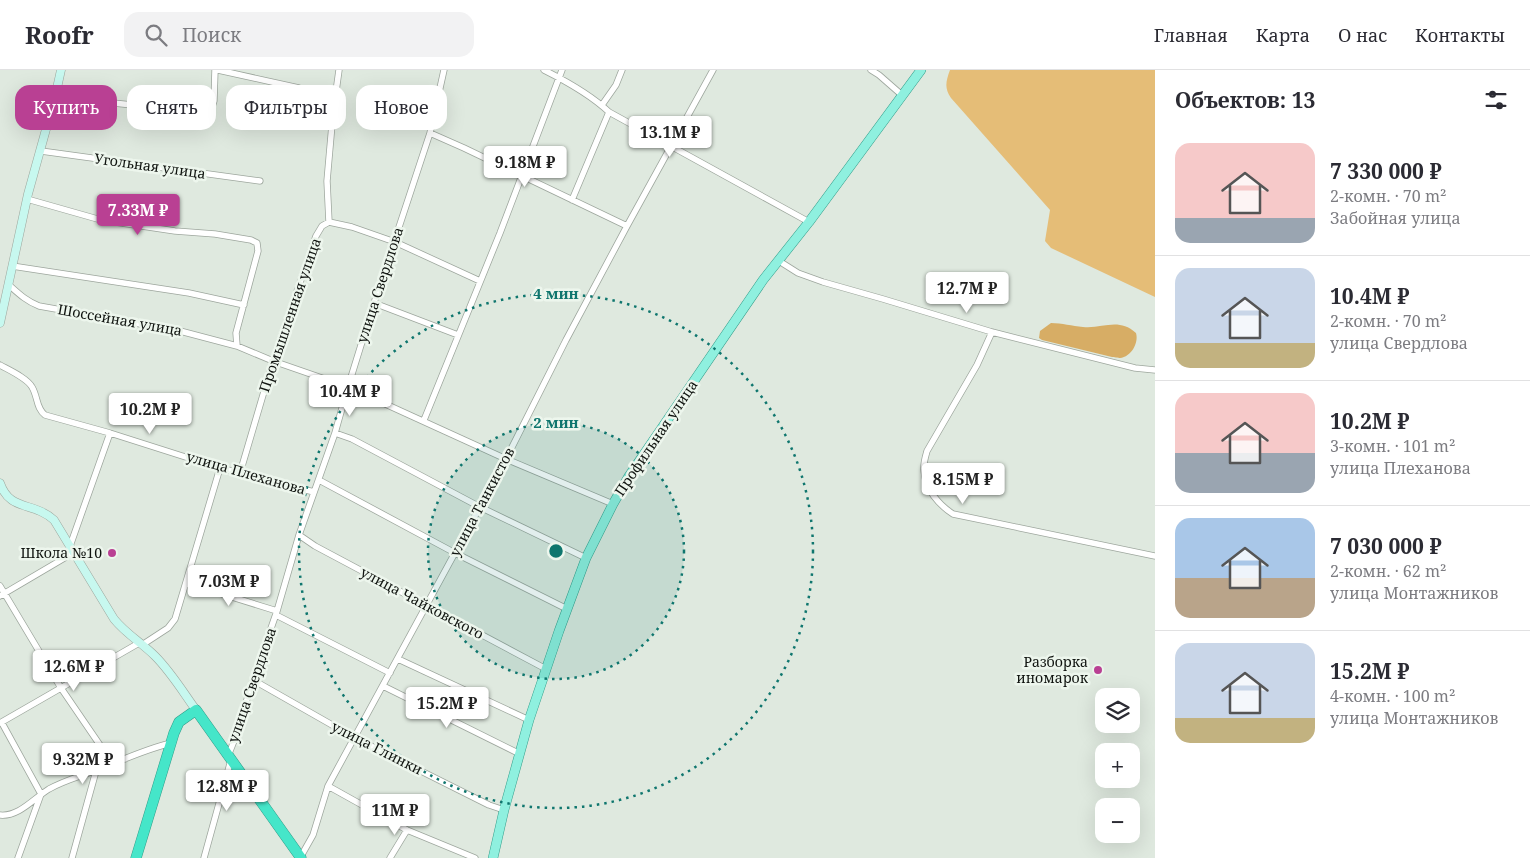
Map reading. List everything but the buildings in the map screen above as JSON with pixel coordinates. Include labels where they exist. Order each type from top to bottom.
[{"type":"highway","points":[[136,858],[179,722],[196,710],[301,858]]},
{"type":"main road","name":"Профильная улица","points":[[493,858],[529,720],[546,669],[586,558],[613,504],[642,456],[763,280],[809,222],[921,70]]},
{"type":"street","points":[[57,85],[60,70]]},
{"type":"street","points":[[117,103],[210,113],[214,101],[217,70],[285,85]]},
{"type":"street","name":"Промышленная улица","points":[[240,472],[273,361],[316,236],[322,226],[329,222],[327,181],[339,70]]},
{"type":"street","name":"улица Свердлова","points":[[204,858],[234,741],[276,613],[299,535],[335,433],[374,303],[430,133],[444,70]]},
{"type":"street","points":[[544,70],[602,105],[610,112],[809,222]]},
{"type":"street","points":[[424,420],[522,176],[562,70]]},
{"type":"street","points":[[602,105],[616,85],[622,70]]},
{"type":"street","name":"улица Танкистов","points":[[301,858],[313,835],[328,786],[506,459],[566,340],[713,70]]},
{"type":"street","points":[[871,70],[903,96]]},
{"type":"street","points":[[572,200],[610,112]]},
{"type":"street","points":[[0,323],[27,199],[46,130]]},
{"type":"street","points":[[430,133],[627,226]]},
{"type":"street","name":"Угольная улица","points":[[41,151],[260,181]]},
{"type":"street","points":[[27,199],[101,220],[174,231],[215,234],[251,240],[257,243],[258,251],[236,333],[237,346]]},
{"type":"street","points":[[329,222],[352,227],[395,242],[480,282]]},
{"type":"street","points":[[779,261],[798,273],[823,282],[992,332],[1135,368],[1155,370]]},
{"type":"street","points":[[12,266],[189,293],[244,305]]},
{"type":"street","name":"Шоссейная улица","points":[[9,284],[22,297],[38,306],[190,333],[237,346],[273,361],[348,387],[506,459],[613,504]]},
{"type":"street","points":[[374,303],[458,335]]},
{"type":"street","points":[[992,332],[972,373],[927,451],[924,473],[933,495],[943,508],[953,514],[1155,556]]},
{"type":"street","name":"улица Плеханова","points":[[0,364],[32,386],[40,412],[45,415],[110,433],[220,468],[314,492]]},
{"type":"street","points":[[2,595],[71,550],[110,433]]},
{"type":"street","points":[[335,433],[352,439],[480,507],[586,558]]},
{"type":"street","points":[[18,858],[41,794],[1,723],[172,624],[187,583],[220,468]]},
{"type":"street","name":"улица Плеханова","points":[[318,480],[455,553],[567,609]]},
{"type":"street","points":[[0,483],[8,499],[40,510],[54,520],[114,619],[121,628],[154,655],[196,710]]},
{"type":"street","name":"улица Чайковского","points":[[299,535],[315,546],[546,669]]},
{"type":"street","points":[[187,583],[276,613],[390,673]]},
{"type":"street","points":[[0,586],[2,595],[61,688],[104,750],[125,759]]},
{"type":"street","points":[[398,659],[529,720]]},
{"type":"street","name":"улица Глинки","points":[[253,680],[355,738],[489,805],[504,810]]},
{"type":"street","points":[[383,686],[520,754]]},
{"type":"street","points":[[0,816],[11,815],[63,781],[97,770],[151,748],[171,743]]},
{"type":"street","points":[[72,858],[104,750]]},
{"type":"street","points":[[328,786],[407,830],[475,858]]},
{"type":"street","points":[[390,858],[407,830]]},
{"type":"shaded area","points":[[950,70],[1155,70],[1155,297],[1051,248],[1045,241],[1050,210],[951,98],[946,84]]},
{"type":"shaded area","points":[[1051,323],[1083,327],[1117,325],[1129,328],[1136,333],[1137,337],[1133,349],[1128,355],[1120,358],[1112,357],[1042,340],[1039,338],[1040,331]]},
{"type":"place","name":"Школа №10","points":[[112,553]]},
{"type":"place","name":"Разборка иномарок","points":[[1098,670]]}]
